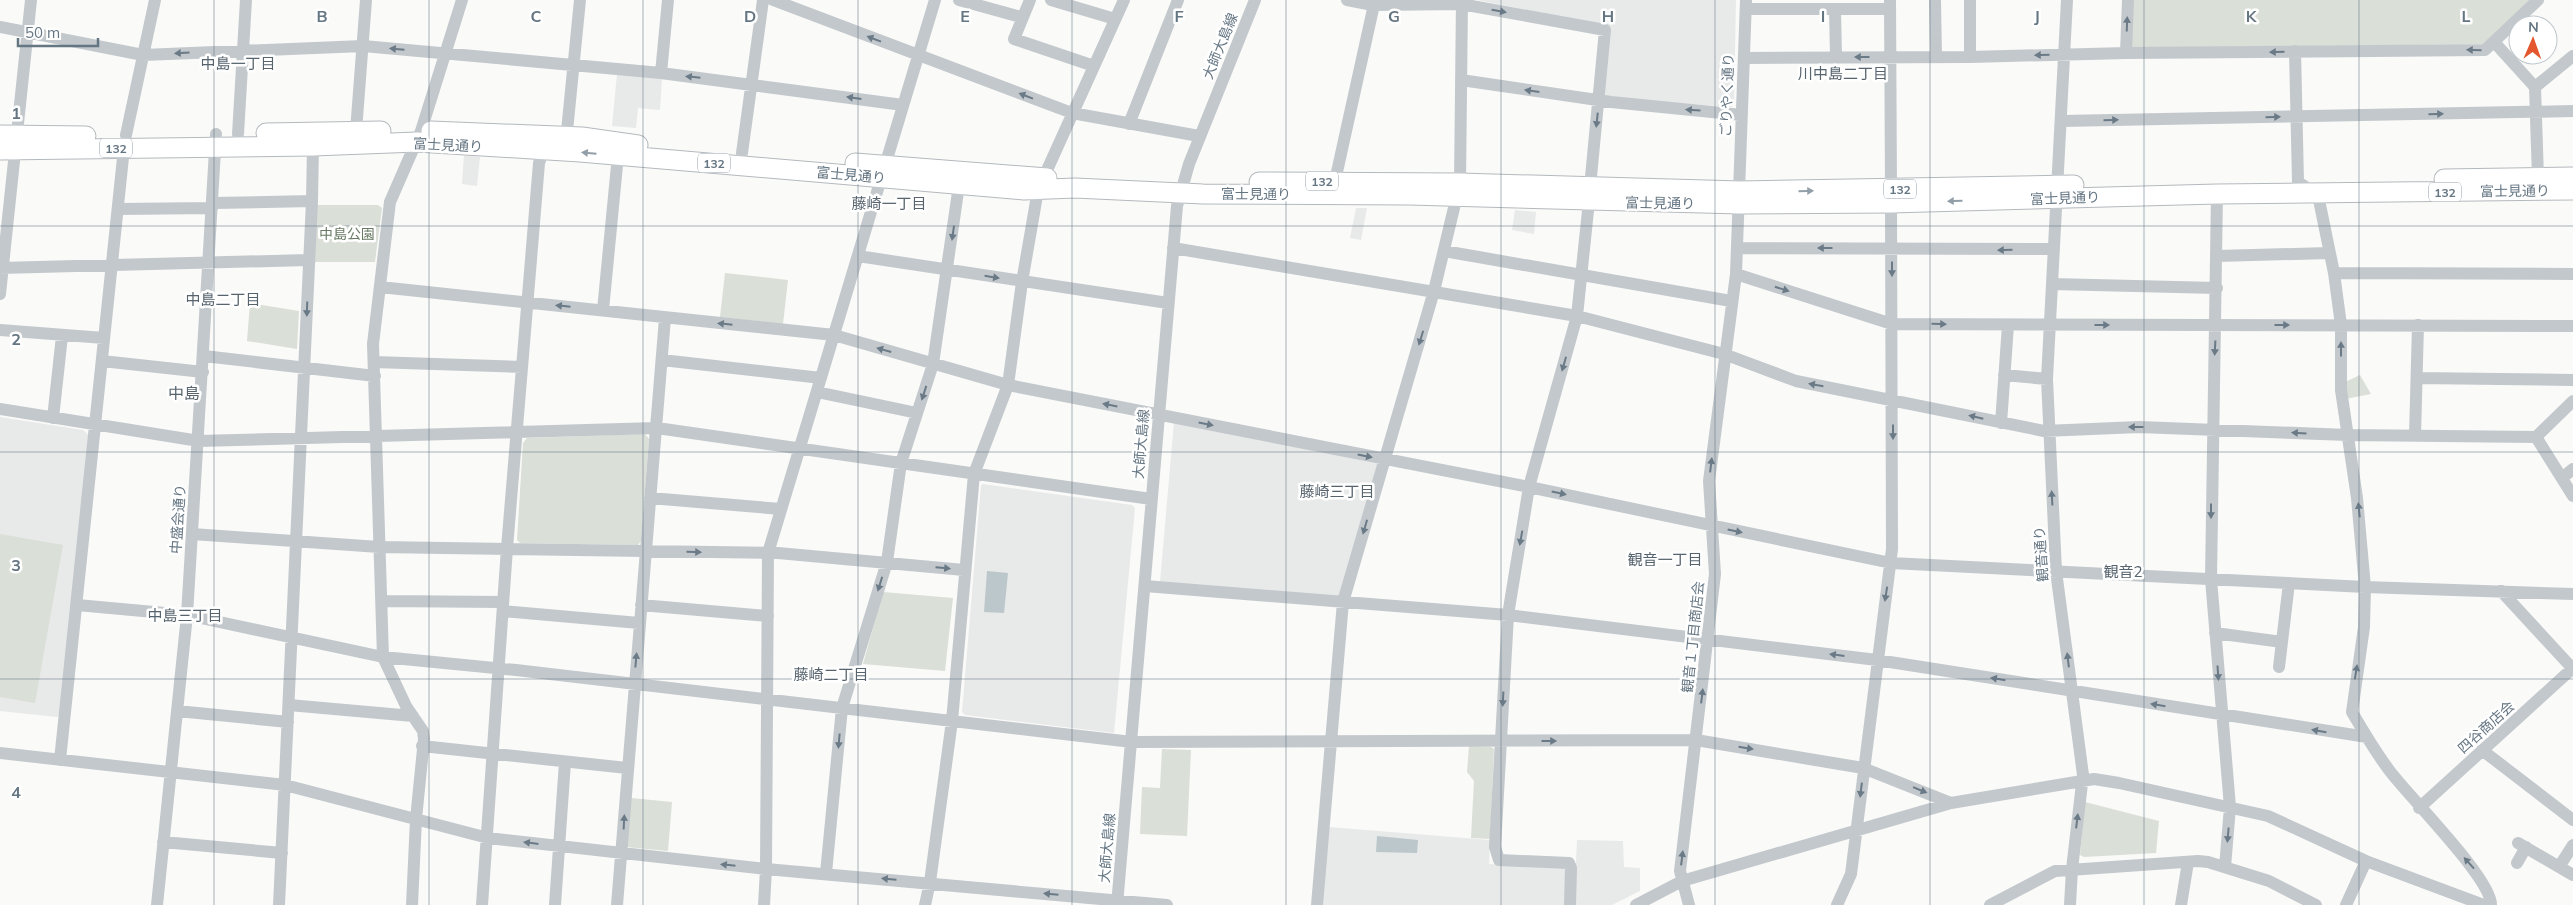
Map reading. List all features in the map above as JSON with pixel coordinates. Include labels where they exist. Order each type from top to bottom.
[{"type":"highway","name":"富士見通り","points":[[216,140],[238,134],[356,131],[546,150],[883,171],[1041,184]]},
{"type":"highway","name":"富士見通り","points":[[8,143],[216,140],[313,146],[419,137],[562,136],[742,153],[883,171],[959,185],[1182,186],[1335,181],[1459,190],[1740,198],[2057,192],[2298,182],[2573,177]]},
{"type":"highway","name":"富士見通り","points":[[1182,186],[1203,194],[1459,190]]},
{"type":"highway","name":"富士見通り","points":[[2057,192],[2318,194],[2573,190]]},
{"type":"street","points":[[0,294],[8,143],[28,33],[31,0]]},
{"type":"street","points":[[60,760],[63,720],[78,605],[125,141],[155,0]]},
{"type":"street","points":[[238,134],[246,0]]},
{"type":"street","points":[[356,131],[366,0]]},
{"type":"street","points":[[412,905],[423,731],[406,706],[383,657],[374,330],[390,202],[419,137],[462,0]]},
{"type":"street","points":[[482,905],[507,548],[539,163],[540,157],[562,136],[569,122],[580,0]]},
{"type":"street","points":[[661,73],[668,0]]},
{"type":"street","points":[[742,153],[763,0]]},
{"type":"street","points":[[773,0],[1072,114],[1199,136]]},
{"type":"street","points":[[764,905],[768,699],[768,553],[902,104],[935,0]]},
{"type":"street","points":[[959,0],[1021,17]]},
{"type":"street","points":[[1030,0],[1021,17],[1014,39],[1094,66]]},
{"type":"street","points":[[1051,0],[1115,19]]},
{"type":"street","points":[[925,905],[930,882],[952,721],[974,474],[1008,385],[1022,282],[1041,184],[1124,0]]},
{"type":"street","points":[[1128,124],[1178,0]]},
{"type":"street","name":"大師大島線","points":[[1117,902],[1168,303],[1182,186],[1199,136],[1255,0]]},
{"type":"street","points":[[1347,0],[1374,3],[1462,2],[1605,30],[1577,316],[1529,487],[1508,615],[1495,847],[1497,857],[1504,861],[1569,863],[1571,868],[1570,905]]},
{"type":"street","points":[[1935,0],[1936,57]]},
{"type":"street","points":[[1970,0],[1970,57]]},
{"type":"street","name":"観音通り","points":[[2067,0],[2047,379],[2056,571],[2082,780],[2070,905]]},
{"type":"street","points":[[2126,53],[2128,0]]},
{"type":"street","points":[[1744,58],[2486,50],[2538,0]]},
{"type":"street","points":[[1317,905],[1343,602],[1434,291],[1459,190],[1462,2]]},
{"type":"street","points":[[1335,181],[1374,3]]},
{"type":"street","points":[[1746,4],[1835,9],[1890,4],[1893,399],[1891,563],[1851,874],[1837,905]]},
{"type":"street","name":"ごりやく通り","points":[[1740,198],[1746,4]]},
{"type":"street","points":[[1835,9],[1836,57]]},
{"type":"street","points":[[0,27],[143,55],[363,46],[661,73],[751,83],[902,104]]},
{"type":"street","points":[[2495,42],[2535,87],[2538,178]]},
{"type":"street","points":[[2296,52],[2298,182],[2318,194],[2334,273],[2341,325],[2341,390],[2358,498],[2365,587],[2364,627],[2351,705],[2352,712],[2367,737],[2419,808],[2476,871],[2490,892],[2491,905]]},
{"type":"street","points":[[2535,87],[2573,56]]},
{"type":"street","points":[[1461,80],[1599,101],[1742,115]]},
{"type":"street","points":[[2062,121],[2573,111]]},
{"type":"street","name":"中盛会通り","points":[[157,905],[187,615],[216,140]]},
{"type":"street","points":[[279,905],[313,146]]},
{"type":"street","points":[[603,310],[618,155]]},
{"type":"street","points":[[826,873],[842,708],[887,562],[901,463],[933,364],[959,185]]},
{"type":"street","points":[[2217,194],[2211,579],[2230,807],[2225,867]]},
{"type":"street","name":"観音１丁目商店会","points":[[1689,905],[1680,871],[1709,640],[1715,574],[1709,481],[1731,300],[1736,274],[1740,198]]},
{"type":"street","points":[[119,209],[312,201]]},
{"type":"street","points":[[1174,248],[1577,316],[1724,354],[1796,381],[2044,430],[2050,428],[2212,429],[2348,435],[2536,437],[2573,401]]},
{"type":"street","points":[[1737,248],[2054,249]]},
{"type":"street","points":[[1444,251],[1731,300]]},
{"type":"street","points":[[2217,256],[2329,253]]},
{"type":"street","points":[[858,256],[1168,303]]},
{"type":"street","points":[[1,268],[308,260]]},
{"type":"street","points":[[2334,273],[2573,274]]},
{"type":"street","points":[[1736,274],[1892,324],[2573,326]]},
{"type":"street","points":[[2052,284],[2217,288]]},
{"type":"street","points":[[380,288],[834,335],[1008,385],[1529,487],[1891,563],[2365,587],[2573,594]]},
{"type":"street","points":[[617,905],[665,318]]},
{"type":"street","points":[[2001,423],[2008,325]]},
{"type":"street","points":[[2415,436],[2418,325]]},
{"type":"street","points":[[0,330],[104,338]]},
{"type":"street","points":[[53,418],[62,336]]},
{"type":"street","points":[[204,356],[375,376]]},
{"type":"street","points":[[662,360],[821,378]]},
{"type":"street","points":[[102,361],[203,372]]},
{"type":"street","points":[[374,362],[522,367]]},
{"type":"street","points":[[2004,375],[2047,379]]},
{"type":"street","points":[[2417,378],[2573,380]]},
{"type":"street","points":[[817,392],[917,414]]},
{"type":"street","points":[[0,409],[199,442],[377,435],[657,428],[1151,499]]},
{"type":"street","points":[[2536,437],[2573,496]]},
{"type":"street","points":[[2562,478],[2573,468]]},
{"type":"street","points":[[650,498],[782,509]]},
{"type":"street","points":[[192,534],[379,547],[768,553],[964,570]]},
{"type":"street","points":[[2279,667],[2289,583]]},
{"type":"street","points":[[1145,586],[1508,615],[1878,660],[2367,737]]},
{"type":"street","points":[[2501,591],[2573,668]]},
{"type":"street","points":[[382,601],[503,607],[639,623]]},
{"type":"street","points":[[641,604],[768,616]]},
{"type":"street","points":[[78,605],[187,615],[383,657],[498,668],[1132,742],[1696,740],[1864,768],[1951,802]]},
{"type":"street","points":[[2215,633],[2282,642]]},
{"type":"street","name":"四谷商店会","points":[[2419,808],[2573,668]]},
{"type":"street","points":[[289,705],[412,716]]},
{"type":"street","points":[[177,711],[288,722]]},
{"type":"street","points":[[422,746],[627,768]]},
{"type":"street","points":[[2482,750],[2573,820]]},
{"type":"street","points":[[0,753],[285,784],[488,838],[766,869],[930,882],[1117,902],[1167,905]]},
{"type":"street","points":[[555,905],[565,762]]},
{"type":"street","points":[[1636,905],[1682,881],[1951,802],[2082,780],[2119,783],[2268,816],[2366,861],[2484,905]]},
{"type":"street","points":[[164,842],[282,853]]},
{"type":"street","points":[[2517,863],[2522,845],[2573,875]]},
{"type":"street","points":[[2559,867],[2573,845]]},
{"type":"street","points":[[2346,905],[2366,861]]},
{"type":"street","points":[[2181,905],[2188,862]]},
{"type":"street","points":[[1990,905],[2044,876],[2072,869],[2188,862],[2208,862],[2269,881],[2316,905]]},
{"type":"shaded area","points":[[1477,0],[1736,0],[1734,104],[1731,107],[1608,98],[1604,93],[1610,27]]},
{"type":"shaded area","points":[[617,74],[662,78],[660,110],[638,108],[636,128],[612,126]]},
{"type":"shaded area","points":[[464,155],[480,157],[477,186],[462,184]]},
{"type":"shaded area","points":[[1356,208],[1367,208],[1361,240],[1350,238]]},
{"type":"shaded area","points":[[1515,210],[1536,212],[1534,234],[1512,230]]},
{"type":"shaded area","points":[[0,417],[83,430],[90,436],[61,714],[57,717],[0,711]]},
{"type":"shaded area","points":[[1174,422],[1379,464],[1339,597],[1160,582]]},
{"type":"shaded area","points":[[981,485],[1132,505],[1135,508],[1114,733],[965,715],[962,712]]},
{"type":"shaded area","points":[[987,571],[1008,573],[1004,613],[984,612]]},
{"type":"shaded area","points":[[1329,827],[1490,840],[1489,864],[1567,868],[1566,905],[1322,905]]},
{"type":"shaded area","points":[[1377,836],[1418,840],[1417,853],[1376,852]]},
{"type":"shaded area","points":[[1577,840],[1623,841],[1624,867],[1640,868],[1640,891],[1612,905],[1574,905]]},
{"type":"green space","points":[[2131,0],[2530,0],[2515,15],[2508,15],[2508,22],[2485,44],[2132,48]]},
{"type":"green space","name":"中島公園","points":[[317,205],[378,205],[382,208],[375,262],[312,262]]},
{"type":"green space","points":[[725,273],[788,280],[783,324],[720,317]]},
{"type":"green space","points":[[250,303],[299,311],[297,349],[247,341]]},
{"type":"green space","points":[[2360,375],[2371,394],[2345,399],[2343,383]]},
{"type":"green space","points":[[645,434],[649,439],[641,541],[638,545],[520,543],[517,540],[523,443],[527,438]]},
{"type":"green space","points":[[0,534],[63,545],[35,703],[0,697]]},
{"type":"green space","points":[[883,592],[953,598],[945,671],[863,664]]},
{"type":"green space","points":[[1469,746],[1491,747],[1494,749],[1490,839],[1471,838],[1474,781],[1467,772]]},
{"type":"green space","points":[[1162,749],[1191,750],[1187,836],[1140,834],[1142,787],[1160,788]]},
{"type":"green space","points":[[631,798],[672,802],[668,851],[626,847]]},
{"type":"green space","points":[[2085,802],[2159,821],[2156,853],[2084,857],[2080,855]]},
{"type":"district","name":"中島一丁目","points":[[238,63]]},
{"type":"district","name":"川中島二丁目","points":[[1843,73]]},
{"type":"district","name":"藤崎一丁目","points":[[889,203]]},
{"type":"district","name":"中島二丁目","points":[[223,299]]},
{"type":"district","name":"中島","points":[[184,393]]},
{"type":"district","name":"藤崎三丁目","points":[[1337,491]]},
{"type":"district","name":"観音一丁目","points":[[1665,559]]},
{"type":"district","name":"観音2","points":[[2123,571]]},
{"type":"district","name":"中島三丁目","points":[[185,615]]},
{"type":"district","name":"藤崎二丁目","points":[[831,674]]}]
